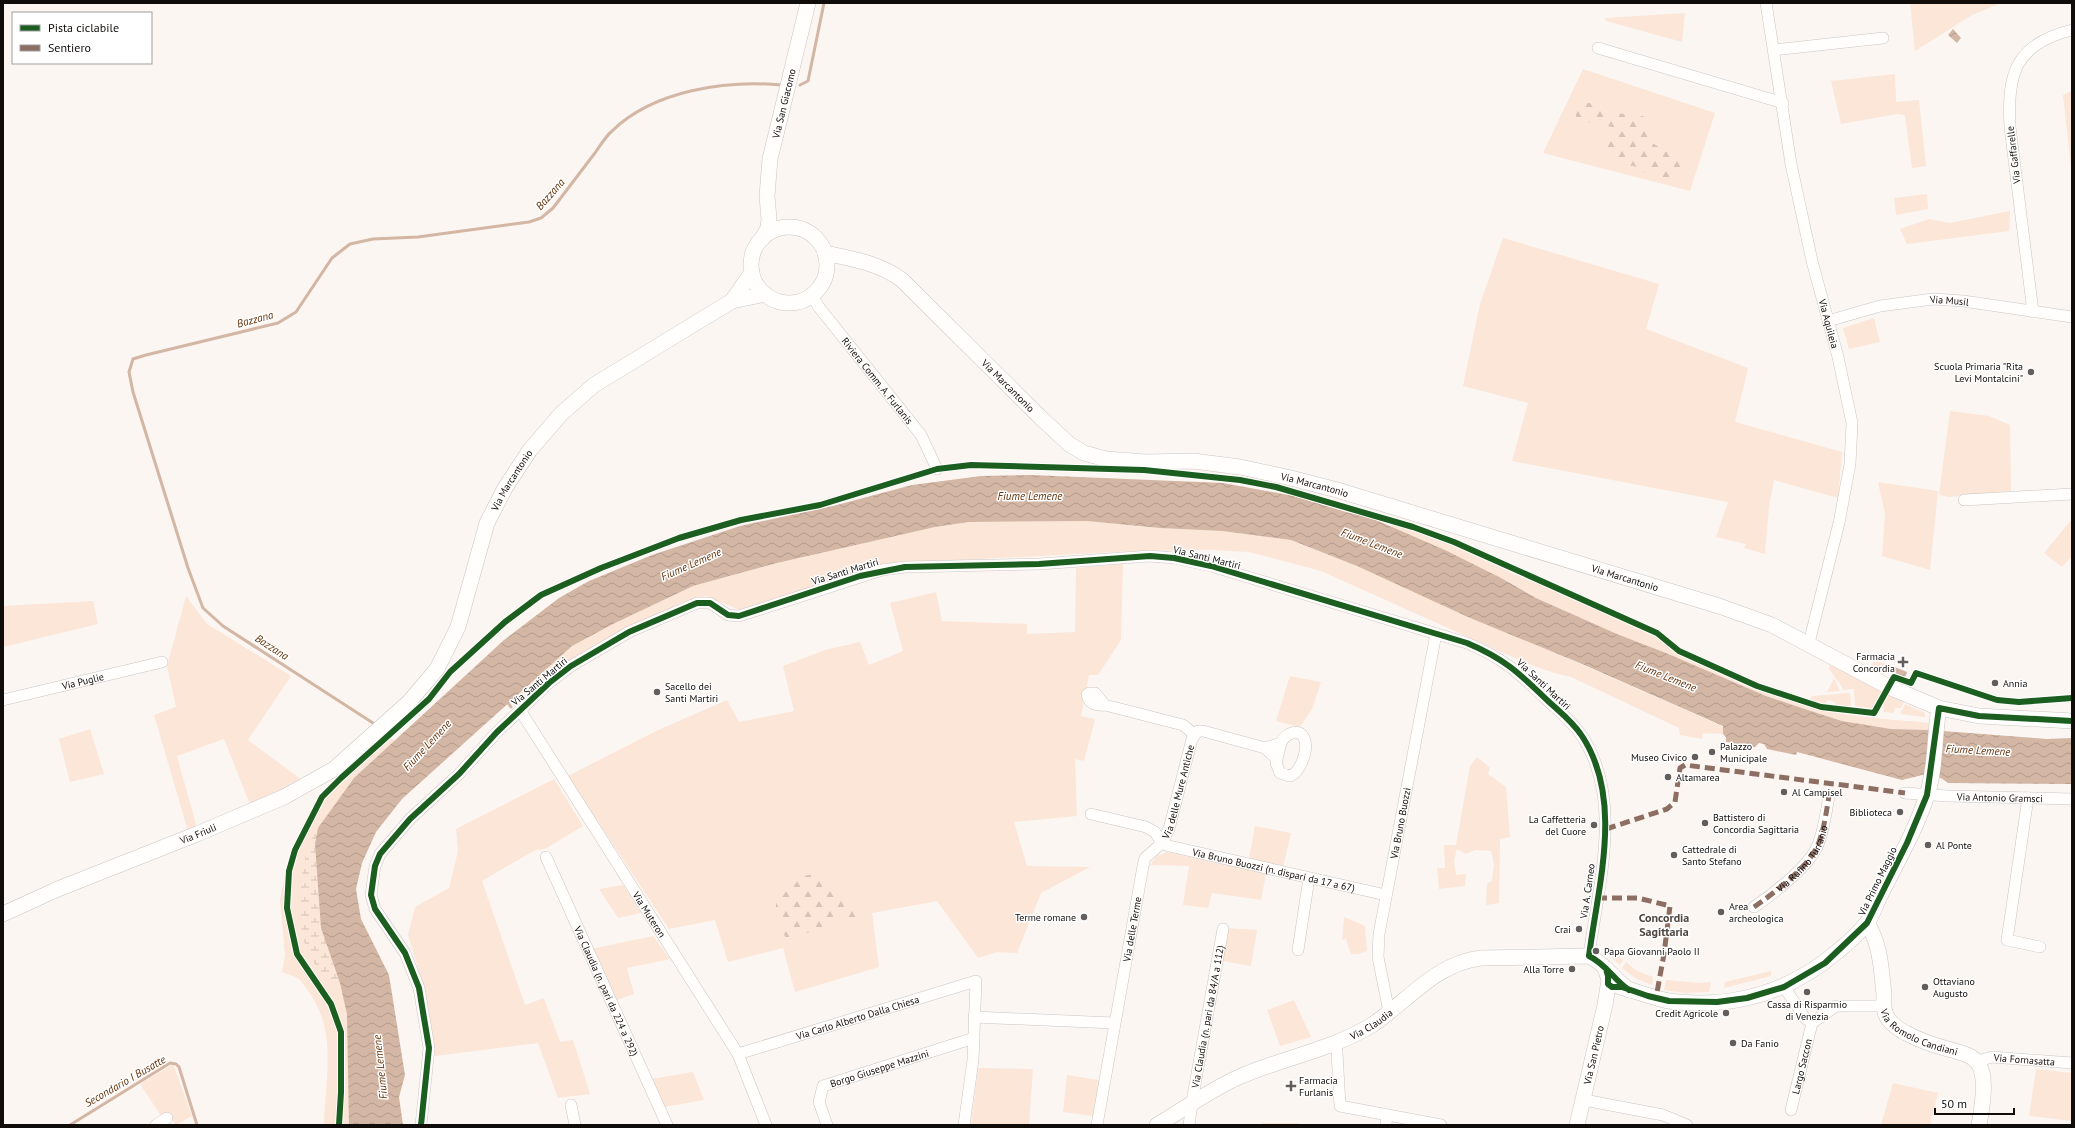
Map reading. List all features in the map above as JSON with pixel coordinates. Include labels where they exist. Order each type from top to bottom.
[{"type":"main road","name":"Via San Giacomo","points":[[762,239],[768,228],[769,204],[767,196],[770,159],[808,3]]},
{"type":"main road","points":[[769,204],[779,218],[792,227]]},
{"type":"main road","points":[[752,272],[757,284],[765,294],[776,300],[788,302],[801,301],[812,295],[821,286],[826,274],[827,263],[825,253],[820,243],[803,229],[792,227],[780,228],[770,232],[762,239]]},
{"type":"main road","name":"Via Marcantonio","points":[[732,301],[752,272],[754,254],[762,239]]},
{"type":"main road","name":"Via Marcantonio","points":[[825,253],[872,264],[889,271],[902,280],[1040,417],[1069,444],[1084,453],[1106,459],[1146,462],[1193,462],[1240,467],[1337,490],[1719,606],[1772,625],[1808,643],[1821,652],[1889,686],[1939,708],[1979,716],[2072,721]]},
{"type":"main road","name":"Via Marcantonio","points":[[826,274],[853,264],[872,264]]},
{"type":"main road","name":"Via Marcantonio","points":[[379,730],[421,688],[437,669],[448,651],[467,601],[476,560],[487,524],[505,488],[530,450],[561,414],[594,385],[732,301],[765,294]]},
{"type":"main road","name":"Via Primo Maggio","points":[[1589,956],[1602,964],[1614,981],[1648,996],[1669,1001],[1714,1002],[1747,998],[1784,987],[1825,963],[1867,923],[1907,843],[1927,795],[1939,708]]},
{"type":"main road","name":"Via Friuli","points":[[3,914],[58,888],[197,834],[284,797],[334,769],[379,730]]},
{"type":"main road","name":"Via Romolo Candiani","points":[[1867,923],[1877,942],[1882,970],[1886,1015],[1899,1030],[1919,1041],[1964,1053],[1978,1061]]},
{"type":"main road","name":"Via Claudia","points":[[1157,1125],[1239,1077],[1335,1042],[1366,1028],[1440,972],[1465,960],[1481,958],[1589,956]]},
{"type":"main road","name":"Via San Pietro","points":[[1577,1125],[1614,981]]},
{"type":"main road","points":[[1978,1061],[1983,1074],[1984,1090],[1979,1125]]},
{"type":"street","name":"Via Aquileia","points":[[1766,3],[1793,172],[1812,261],[1838,357],[1852,423],[1850,464],[1839,523],[1808,643]]},
{"type":"street","name":"Via Gaffarelle","points":[[2034,312],[2010,127],[2008,98],[2011,79],[2019,62],[2030,50],[2049,38],[2072,30]]},
{"type":"street","points":[[1774,50],[1883,38]]},
{"type":"street","points":[[1598,48],[1783,103]]},
{"type":"street","name":"Riviera Comm. A. Furlanis","points":[[812,295],[818,306],[921,435],[937,469]]},
{"type":"street","name":"Via Musil","points":[[1828,321],[1880,306],[1933,299],[1963,301],[2072,317]]},
{"type":"street","points":[[1964,500],[2072,494]]},
{"type":"street","name":"Via Santi Martiri","points":[[421,1125],[429,1048],[419,988],[405,953],[375,909],[371,895],[375,866],[395,834],[459,774],[520,710],[571,666],[629,632],[697,603],[710,603],[728,615],[739,616],[860,576],[905,566],[1038,564],[1150,556],[1174,558],[1211,566],[1436,634],[1494,655],[1518,671],[1581,734],[1596,763],[1603,794],[1606,829]]},
{"type":"street","name":"Via Bruno Buozzi","points":[[1389,1012],[1378,957],[1379,934],[1436,634]]},
{"type":"street","name":"Via Puglie","points":[[3,700],[162,662]]},
{"type":"street","points":[[1105,705],[1183,725],[1194,734]]},
{"type":"street","name":"Via Muteron","points":[[520,710],[738,1054],[766,1125]]},
{"type":"street","name":"Via delle Mure Antiche","points":[[1162,843],[1169,829],[1194,734],[1203,731],[1265,748],[1277,759],[1280,773],[1285,775],[1294,774],[1301,767],[1305,744],[1304,736],[1296,732],[1286,735],[1280,743],[1265,748]]},
{"type":"street","points":[[1277,759],[1280,743]]},
{"type":"street","name":"Via Antonio Gramsci","points":[[1905,793],[1927,795],[2072,799]]},
{"type":"street","name":"Via Rufino Turranio","points":[[1754,907],[1772,894],[1811,857],[1822,833],[1829,796]]},
{"type":"street","points":[[2028,798],[2007,940],[2040,947]]},
{"type":"street","name":"Via delle Mure Antiche","points":[[1091,814],[1146,827],[1155,832],[1162,843]]},
{"type":"street","name":"Via A. Carneo","points":[[1589,956],[1606,829]]},
{"type":"street","name":"Via Bruno Buozzi (n. dispari da 17 a 67)","points":[[1162,843],[1386,895]]},
{"type":"street","name":"Via delle Terme","points":[[1097,1125],[1143,866],[1145,858],[1162,843]]},
{"type":"street","name":"Via Claudia (n. pari da 224 a 292)","points":[[546,857],[667,1125]]},
{"type":"street","points":[[1298,950],[1309,878]]},
{"type":"street","name":"Via Claudia (n. pari da 84/A a 112)","points":[[1190,1125],[1192,1104],[1223,929]]},
{"type":"street","name":"Via Carlo Alberto Dalla Chiesa","points":[[738,1054],[976,981],[974,1017]]},
{"type":"street","points":[[1784,987],[1805,1018],[1812,1023],[1836,1006],[1885,1006]]},
{"type":"street","points":[[964,1125],[974,1038],[974,1017],[1114,1023]]},
{"type":"street","name":"Largo Saccon","points":[[1791,1110],[1812,1023]]},
{"type":"street","name":"Borgo Giuseppe Mazzini","points":[[827,1125],[818,1102],[823,1086],[974,1038]]},
{"type":"street","points":[[1335,1042],[1337,1052],[1340,1106],[1386,1120],[1441,1125]]},
{"type":"street","name":"Via Fornasatta","points":[[1978,1061],[1992,1057],[2072,1063]]},
{"type":"street","points":[[1584,1100],[1663,1115],[1687,1125]]},
{"type":"street","points":[[571,1105],[575,1125]]},
{"type":"street","points":[[156,1125],[167,1118]]},
{"type":"green space","points":[[1910,3],[2001,3],[1972,15],[1915,51]]},
{"type":"green space","points":[[1685,13],[1682,42],[1606,21],[1605,18]]},
{"type":"green space","points":[[1583,69],[1715,113],[1690,191],[1543,153]]},
{"type":"green space","points":[[1895,74],[1896,102],[1919,100],[1926,166],[1912,168],[1905,115],[1897,114],[1841,124],[1831,81]]},
{"type":"green space","points":[[2072,91],[2072,175],[2063,95]]},
{"type":"green space","points":[[1586,102],[1623,114],[1633,113],[1645,117],[1650,127],[1650,136],[1654,144],[1686,164],[1680,181],[1652,177],[1634,166],[1616,165],[1606,150],[1612,127],[1578,120],[1573,110]]},
{"type":"green space","points":[[1927,194],[1928,209],[1896,215],[1894,198]]},
{"type":"green space","points":[[2010,211],[2009,231],[1907,244],[1900,229],[1929,219],[1950,223]]},
{"type":"green space","points":[[1503,238],[1659,284],[1646,329],[1748,368],[1735,422],[1842,452],[1838,498],[1774,480],[1769,507],[1765,554],[1744,548],[1746,544],[1716,537],[1728,502],[1512,461],[1528,403],[1463,386],[1480,304]]},
{"type":"green space","points":[[1874,318],[1880,342],[1849,349],[1843,328]]},
{"type":"green space","points":[[1950,411],[1989,416],[2010,425],[2011,491],[1949,497],[1939,495]]},
{"type":"green space","points":[[1878,482],[1938,491],[1930,570],[1882,556],[1885,514]]},
{"type":"green space","points":[[2072,519],[2072,556],[2062,567],[2044,553]]},
{"type":"green space","points":[[1087,521],[1160,528],[1222,531],[1291,540],[1357,566],[1724,727],[1723,734],[1703,733],[1702,739],[1680,735],[1679,728],[1571,677],[1554,673],[1526,663],[1321,571],[1249,552],[1213,550],[1134,551],[886,564],[740,610],[706,596],[683,602],[594,645],[565,664],[514,706],[510,702],[572,646],[613,624],[693,586],[777,563],[935,527],[969,522]]},
{"type":"green space","points":[[1392,522],[1436,537],[1516,575],[1591,606],[1663,641],[1665,645],[1764,691],[1815,708],[1864,717],[1931,723],[1930,730],[1891,729],[1842,721],[1766,696],[1666,653],[1617,634],[1536,598],[1501,578],[1391,527]]},
{"type":"green space","points":[[1123,564],[1121,640],[1098,675],[1089,675],[1081,716],[1095,719],[1084,761],[1075,759],[1077,816],[1014,822],[1027,866],[1090,867],[1041,893],[1017,953],[997,952],[978,958],[937,901],[872,913],[879,967],[795,992],[783,948],[728,962],[715,920],[669,929],[568,776],[656,731],[727,700],[739,722],[794,711],[783,666],[825,650],[860,642],[869,665],[903,651],[890,603],[936,592],[942,621],[1027,624],[1027,634],[1075,632],[1076,568]]},
{"type":"green space","points":[[186,596],[207,624],[291,676],[248,740],[302,780],[251,807],[224,739],[177,756],[197,828],[188,831],[154,715],[176,707],[167,666]]},
{"type":"green space","points":[[93,601],[98,624],[3,647],[3,606]]},
{"type":"green space","points":[[1875,661],[1890,665],[1885,674],[1868,668]]},
{"type":"green space","points":[[1830,665],[1882,690],[1872,709],[1855,706],[1854,689],[1844,690],[1829,669]]},
{"type":"green space","points":[[1290,676],[1321,682],[1312,709],[1300,727],[1276,721]]},
{"type":"green space","points":[[1834,678],[1840,691],[1827,692]]},
{"type":"green space","points":[[1850,693],[1851,707],[1835,705],[1835,702],[1828,700],[1825,704],[1809,701],[1812,696]]},
{"type":"green space","points":[[1889,693],[1904,701],[1901,708],[1895,708],[1894,713],[1884,712],[1883,705]]},
{"type":"green space","points":[[1905,704],[1925,713],[1925,717],[1900,714]]},
{"type":"green space","points":[[90,729],[104,774],[70,782],[59,739]]},
{"type":"green space","points":[[387,735],[422,761],[339,870],[379,1125],[324,1125],[328,1056],[327,1039],[317,1006],[308,991],[299,979],[282,972],[285,955],[280,900],[286,870],[302,826],[309,813],[322,797]]},
{"type":"green space","points":[[1477,757],[1490,768],[1488,774],[1506,787],[1510,837],[1500,839],[1499,903],[1486,905],[1487,884],[1492,881],[1494,864],[1491,851],[1475,850],[1466,854],[1457,849],[1454,861],[1456,875],[1466,874],[1465,886],[1439,889],[1437,868],[1445,868],[1444,845],[1456,845],[1470,766]]},
{"type":"green space","points":[[554,779],[583,826],[545,849],[535,850],[482,881],[525,1005],[544,998],[560,1042],[573,1040],[590,1094],[558,1098],[538,1043],[435,1056],[426,995],[408,935],[415,907],[449,888],[458,851],[456,829]]},
{"type":"green space","points":[[1255,826],[1291,833],[1283,867],[1249,859]]},
{"type":"green space","points":[[318,828],[315,844],[321,928],[340,983],[344,1000],[336,986],[320,970],[311,958],[302,930],[300,916],[300,889],[304,862],[308,847]]},
{"type":"green space","points":[[1167,852],[1266,874],[1261,900],[1212,893],[1208,908],[1183,905],[1189,866],[1150,865],[1157,856]]},
{"type":"green space","points":[[814,874],[851,903],[860,915],[787,940],[778,922],[776,901],[803,876]]},
{"type":"green space","points":[[623,885],[641,913],[618,918],[599,889]]},
{"type":"green space","points":[[1344,917],[1365,926],[1367,951],[1358,954],[1351,954],[1346,939],[1342,940]]},
{"type":"green space","points":[[1228,928],[1257,930],[1251,966],[1222,961]]},
{"type":"green space","points":[[653,936],[670,959],[627,968],[634,994],[617,1000],[591,949]]},
{"type":"green space","points":[[1611,947],[1623,960],[1620,965],[1612,958],[1607,948]]},
{"type":"green space","points":[[1626,962],[1637,971],[1653,977],[1652,985],[1635,978],[1622,968]]},
{"type":"green space","points":[[1771,971],[1771,976],[1724,988],[1725,982]]},
{"type":"green space","points":[[1666,980],[1700,983],[1711,982],[1709,992],[1685,993],[1664,990]]},
{"type":"green space","points":[[1294,1000],[1311,1037],[1280,1046],[1267,1010]]},
{"type":"green space","points":[[173,1064],[192,1116],[176,1125],[169,1115],[163,1119],[140,1084]]},
{"type":"green space","points":[[978,1068],[1033,1069],[1029,1125],[971,1125]]},
{"type":"green space","points":[[2036,1069],[2072,1073],[2072,1121],[2029,1116]]},
{"type":"green space","points":[[693,1072],[704,1100],[664,1107],[651,1079]]},
{"type":"green space","points":[[1067,1075],[1099,1080],[1093,1116],[1063,1112]]},
{"type":"green space","points":[[1893,1083],[1938,1093],[1930,1125],[1881,1125]]},
{"type":"green space","points":[[1262,1123],[1299,1123],[1298,1125],[1262,1125]]},
{"type":"water","points":[[1953,29],[1961,38],[1957,43],[1948,35]]},
{"type":"water","name":"Fiume Lemene","points":[[1031,475],[1223,483],[1294,496],[1346,512],[1369,517],[1447,551],[1501,578],[1536,598],[1617,634],[1666,653],[1766,696],[1842,721],[1891,729],[1930,730],[2047,739],[2072,738],[2072,784],[1948,783],[1941,778],[1922,775],[1902,780],[1797,752],[1796,755],[1767,749],[1764,744],[1759,743],[1755,747],[1726,742],[1726,737],[1723,734],[1723,726],[1582,664],[1468,617],[1357,566],[1291,540],[1222,531],[1160,528],[1087,521],[969,522],[935,527],[777,563],[693,586],[613,624],[572,646],[402,799],[376,832],[362,863],[356,889],[361,919],[389,975],[405,1075],[399,1097],[403,1125],[349,1125],[347,1014],[340,983],[321,928],[315,844],[318,828],[354,778],[504,640],[559,598],[589,581],[652,555],[740,526],[833,506],[912,485],[981,476]]},
{"type":"water","points":[[1890,665],[1907,672],[1905,677],[1887,670]]},
{"type":"waterway","name":"Bazzana","points":[[800,85],[808,81],[824,3]]},
{"type":"waterway","name":"Bazzana","points":[[373,723],[223,626],[203,608],[188,568],[133,392],[129,372],[133,359],[278,323],[296,312],[332,258],[350,244],[373,239],[418,237],[529,222],[541,218],[553,208],[609,133],[629,117],[648,106],[669,97],[692,91],[738,84],[782,85]]},
{"type":"waterway","points":[[506,700],[511,707]]},
{"type":"waterway","name":"Secondario I Busatte","points":[[70,1125],[170,1063],[176,1064],[179,1067],[197,1125]]},
{"type":"marked path","points":[[1606,829],[1667,809],[1675,802],[1680,768],[1685,765],[1905,793]]},
{"type":"marked path","points":[[1754,907],[1798,872],[1812,855],[1817,847],[1821,835],[1829,796]]},
{"type":"marked path","points":[[1597,898],[1638,898],[1670,906],[1664,954],[1656,998]]},
{"type":"cycle path","points":[[339,1125],[341,1092],[341,1032],[331,1004],[297,954],[287,908],[289,871],[295,850],[322,797],[429,699],[450,672],[505,622],[541,595],[601,568],[679,538],[741,520],[820,505],[937,469],[971,465],[1144,470],[1240,480],[1276,487],[1413,527],[1454,542],[1657,633],[1679,651],[1757,686],[1821,707],[1874,713],[1894,677],[1911,683],[1916,673],[1997,700],[2019,702],[2072,698]]},
{"type":"cycle path","points":[[421,1125],[429,1048],[419,988],[405,953],[375,909],[371,895],[375,866],[380,854],[410,819],[459,774],[497,732],[549,683],[571,666],[629,632],[697,603],[710,603],[728,615],[739,616],[860,576],[905,567],[1039,564],[1150,556],[1174,558],[1211,566],[1467,643],[1492,655],[1520,675],[1570,722],[1582,736],[1595,761],[1602,787],[1605,815],[1605,843],[1589,956],[1600,963],[1629,990]]},
{"type":"cycle path","points":[[1606,969],[1608,984],[1612,987],[1622,987],[1648,996],[1669,1001],[1717,1002],[1747,998],[1784,987],[1825,963],[1867,923],[1907,843],[1927,795],[1939,708],[1979,716],[2072,721]]},
{"type":"place","name":"Scuola Primaria \"Rita Levi Montalcini\"","points":[[2031,372]]},
{"type":"place","name":"Farmacia Concordia","points":[[1903,662]]},
{"type":"place","name":"Annia","points":[[1995,683]]},
{"type":"place","name":"Sacello dei Santi Martiri","points":[[657,692]]},
{"type":"place","name":"Palazzo Municipale","points":[[1712,752]]},
{"type":"place","name":"Museo Civico","points":[[1695,757]]},
{"type":"place","name":"Altamarea","points":[[1668,777]]},
{"type":"place","name":"Al Campisel","points":[[1784,792]]},
{"type":"place","name":"Biblioteca","points":[[1900,812]]},
{"type":"place","name":"Battistero di Concordia Sagittaria","points":[[1705,823]]},
{"type":"place","name":"La Caffetteria del Cuore","points":[[1594,825]]},
{"type":"place","name":"Al Ponte","points":[[1928,845]]},
{"type":"place","name":"Cattedrale di Santo Stefano","points":[[1674,855]]},
{"type":"place","name":"Area archeologica","points":[[1721,912]]},
{"type":"place","name":"Terme romane","points":[[1084,917]]},
{"type":"place","name":"Crai","points":[[1579,929]]},
{"type":"place","name":"Papa Giovanni Paolo II","points":[[1596,951]]},
{"type":"place","name":"Alla Torre","points":[[1572,969]]},
{"type":"place","name":"Ottaviano Augusto","points":[[1925,987]]},
{"type":"place","name":"Cassa di Risparmio di Venezia","points":[[1807,992]]},
{"type":"place","name":"Credit Agricole","points":[[1726,1013]]},
{"type":"place","name":"Da Fanio","points":[[1733,1043]]},
{"type":"place","name":"Farmacia Furlanis","points":[[1291,1086]]},
{"type":"district","name":"Concordia Sagittaria","points":[[1664,925]]}]
